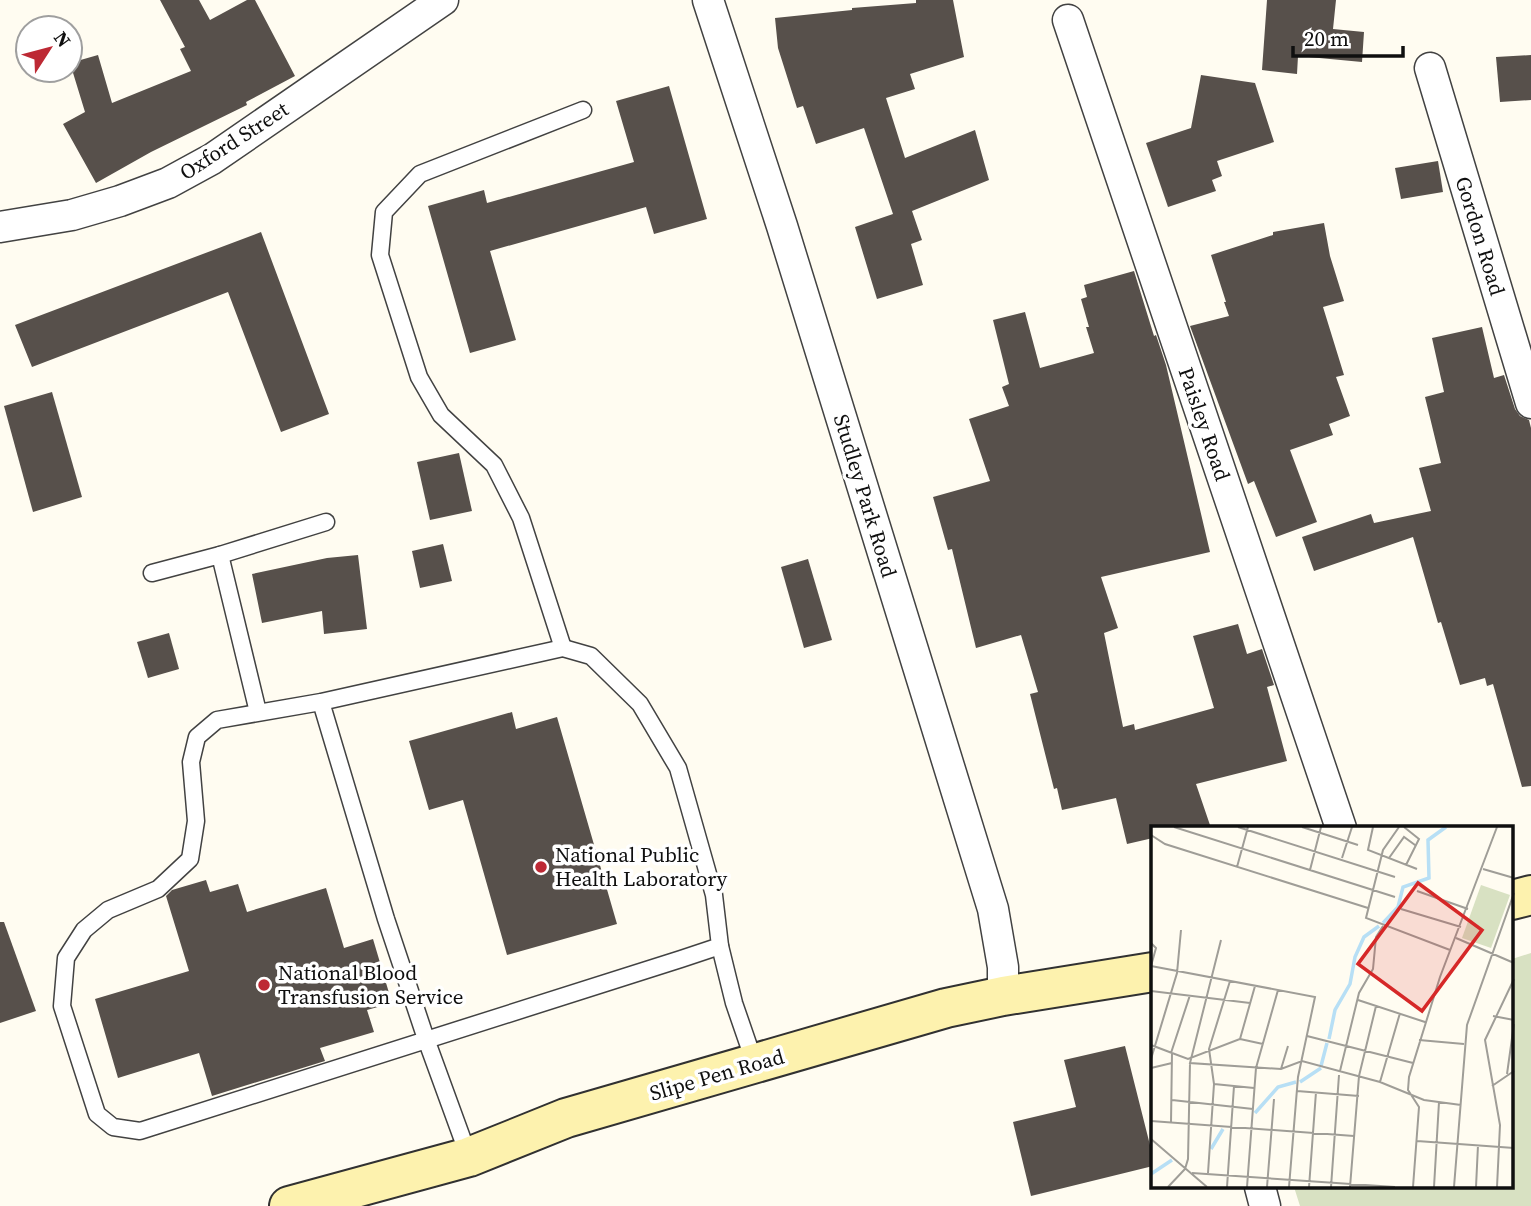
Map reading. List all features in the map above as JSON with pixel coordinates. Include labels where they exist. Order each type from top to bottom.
[{"type":"street","name":"Oxford Street","points":[[0,227],[72,215],[168,183],[212,159],[443,0]]},
{"type":"street","name":"Studley Park Road","points":[[708,0],[790,250],[993,909],[1002,958],[1003,996]]},
{"type":"street","name":"Paisley Road","points":[[1068,20],[1340,826]]},
{"type":"street","name":"Gordon Road","points":[[1430,68],[1531,403]]},
{"type":"street","points":[[1514,899],[1531,895]]},
{"type":"street","name":"Slipe Pen Road","points":[[289,1206],[469,1157],[566,1118],[946,1008],[1151,972]]},
{"type":"street","points":[[1260,1188],[1265,1206]]},
{"type":"lane","points":[[563,648],[521,518],[494,465],[441,415],[419,377],[380,255],[384,212],[420,174],[583,110]]},
{"type":"lane","points":[[152,573],[326,522]]},
{"type":"lane","points":[[220,555],[258,712]]},
{"type":"lane","points":[[720,946],[140,1131],[113,1127],[97,1114],[62,1006],[66,958],[83,930],[108,910],[158,889],[190,859],[195,821],[191,762],[197,737],[217,720],[321,702],[563,648],[591,656],[640,704],[677,768],[714,895],[720,946],[734,1003],[755,1065]]},
{"type":"lane","points":[[321,702],[386,919],[469,1157]]},
{"type":"green space","points":[[1531,953],[1531,1206],[1300,1206],[1294,1188],[1514,1188],[1514,958]]},
{"type":"building","points":[[160,0],[199,0],[210,20],[247,0],[255,0],[295,76],[246,102],[247,105],[151,152],[96,183],[63,124],[85,112],[76,84],[84,84],[84,59],[98,55],[112,103],[191,71],[180,49],[185,47]]},
{"type":"building","points":[[916,0],[953,0],[964,57],[910,74],[915,89],[886,98],[905,158],[975,130],[989,180],[912,211],[922,240],[911,244],[923,285],[877,299],[855,227],[893,214],[864,128],[816,144],[803,106],[797,108],[778,48],[775,18],[916,3]]},
{"type":"building","points":[[1267,0],[1336,0],[1333,29],[1364,32],[1362,62],[1298,56],[1297,74],[1262,70]]},
{"type":"building","points":[[1531,55],[1531,100],[1500,102],[1496,57]]},
{"type":"building","points":[[1201,75],[1255,83],[1274,142],[1217,161],[1222,176],[1212,180],[1216,191],[1168,207],[1146,143],[1191,128]]},
{"type":"building","points":[[669,86],[707,219],[654,234],[646,207],[490,251],[516,340],[470,353],[428,206],[484,190],[487,203],[634,162],[616,101]]},
{"type":"building","points":[[1438,161],[1443,192],[1401,199],[1395,168]]},
{"type":"building","points":[[1324,223],[1330,256],[1344,301],[1323,307],[1344,375],[1336,377],[1350,416],[1329,424],[1333,435],[1290,450],[1317,522],[1276,537],[1254,481],[1248,484],[1190,326],[1229,316],[1211,255],[1273,235],[1273,232]]},
{"type":"building","points":[[261,232],[329,414],[281,432],[228,292],[32,367],[15,325]]},
{"type":"building","points":[[1134,271],[1166,365],[1210,552],[1101,577],[1118,628],[1104,633],[1123,727],[1134,724],[1135,730],[1214,708],[1193,636],[1238,624],[1247,654],[1262,649],[1274,685],[1267,687],[1287,761],[1196,784],[1210,826],[1151,826],[1151,838],[1127,844],[1116,798],[1062,810],[1057,788],[1054,789],[1030,694],[1038,692],[1021,635],[976,648],[952,549],[948,550],[933,497],[990,481],[969,419],[1009,406],[1002,387],[1009,384],[993,320],[1025,312],[1040,368],[1094,353],[1081,299],[1087,297],[1084,285]]},
{"type":"building","points":[[1482,327],[1494,378],[1504,375],[1515,409],[1520,416],[1529,420],[1531,428],[1531,786],[1522,787],[1493,684],[1487,686],[1485,678],[1460,685],[1441,622],[1438,623],[1413,537],[1314,571],[1302,537],[1371,514],[1374,523],[1431,511],[1419,468],[1441,463],[1425,397],[1444,392],[1432,338]]},
{"type":"building","points":[[52,392],[82,497],[33,512],[4,406]]},
{"type":"building","points":[[459,453],[472,511],[430,520],[417,462]]},
{"type":"building","points":[[443,544],[452,581],[420,588],[412,551]]},
{"type":"building","points":[[358,555],[367,629],[324,634],[322,611],[262,623],[252,574],[327,558]]},
{"type":"building","points":[[808,559],[832,640],[804,648],[781,567]]},
{"type":"building","points":[[169,633],[179,669],[148,678],[137,642]]},
{"type":"building","name":"National Public Health Laboratory","points":[[512,712],[516,729],[557,717],[617,924],[507,955],[463,800],[429,810],[409,741]]},
{"type":"building","name":"National Blood Transfusion Service","points":[[206,880],[210,892],[238,884],[247,912],[326,888],[344,948],[373,939],[392,1003],[367,1010],[374,1032],[320,1048],[325,1061],[212,1096],[199,1053],[118,1078],[95,999],[189,971],[166,896],[172,890]]},
{"type":"building","points":[[0,922],[4,922],[36,1011],[0,1023]]},
{"type":"building","points":[[1125,1046],[1151,1149],[1151,1166],[1031,1196],[1013,1122],[1076,1107],[1064,1060]]},
{"type":"place","name":"National Public Health Laboratory","points":[[541,867]]},
{"type":"place","name":"National Blood Transfusion Service","points":[[264,985]]}]
